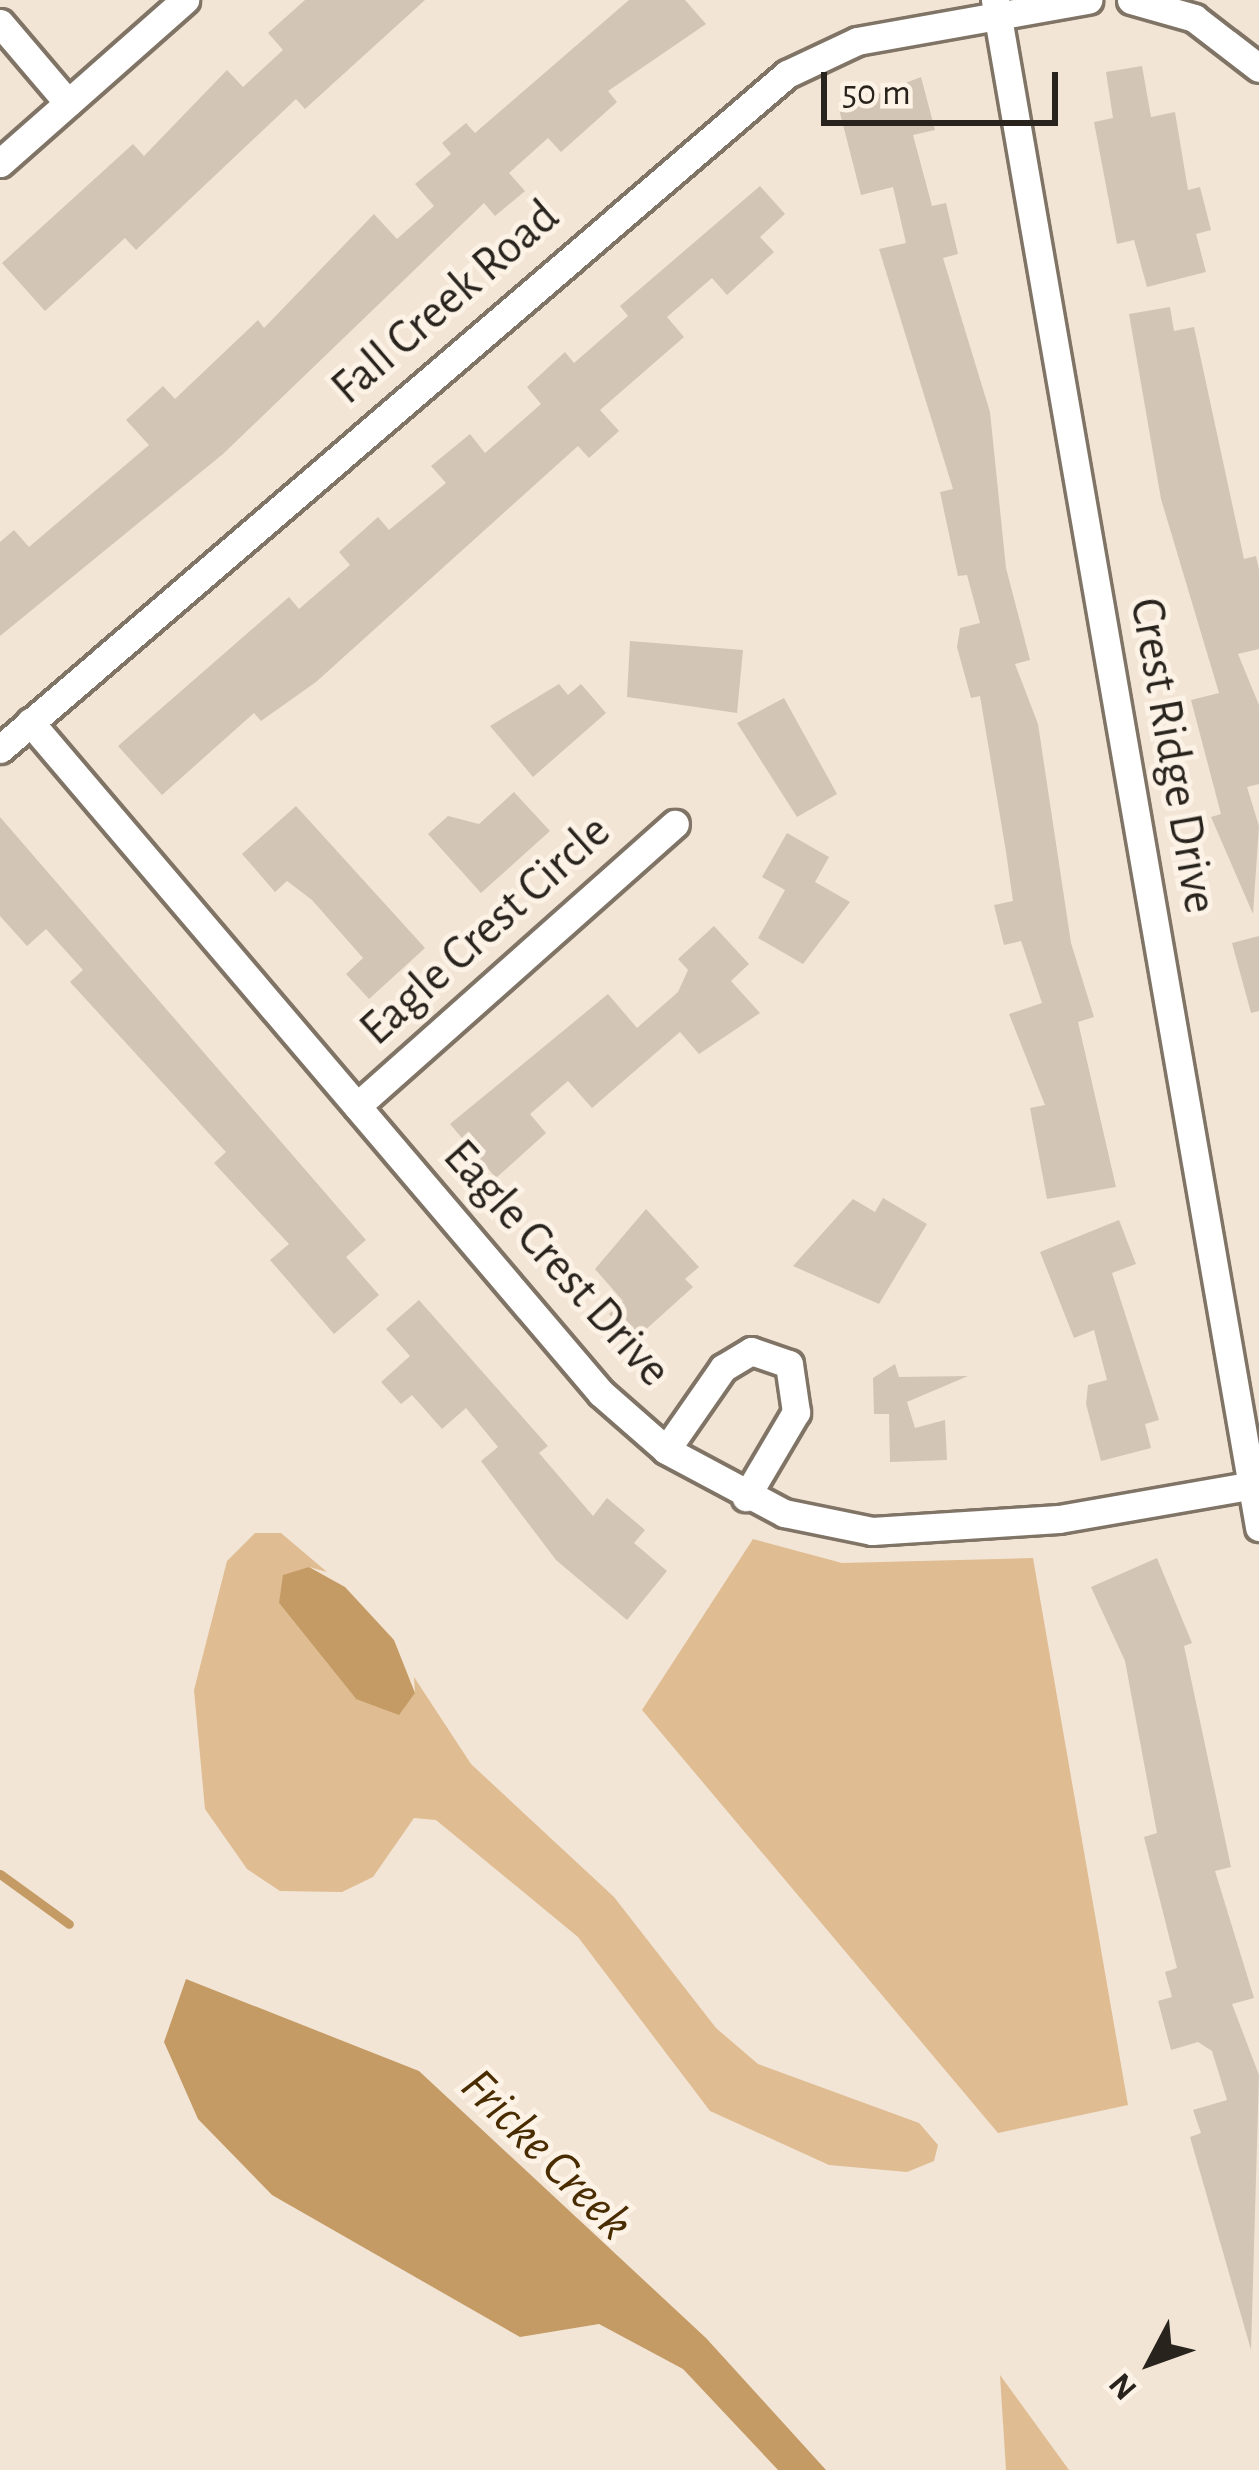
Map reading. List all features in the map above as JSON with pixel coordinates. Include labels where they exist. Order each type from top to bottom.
[{"type":"street","points":[[0,163],[185,0]]},
{"type":"street","name":"Fall Creek Road","points":[[0,749],[734,113],[856,40],[996,6],[1088,0]]},
{"type":"street","points":[[1131,0],[1194,18],[1259,68]]},
{"type":"street","name":"Crest Ridge Drive","points":[[996,6],[1256,1484],[1259,1527]]},
{"type":"street","points":[[0,23],[68,103]]},
{"type":"street","name":"Eagle Crest Drive","points":[[30,722],[601,1393],[666,1450],[746,1497],[872,1531],[959,1529],[1256,1484]]},
{"type":"street","name":"Eagle Crest Circle","points":[[357,1106],[674,824]]},
{"type":"street","points":[[666,1450],[723,1368],[752,1352],[789,1364],[796,1412],[746,1497]]},
{"type":"shaded area","points":[[255,1533],[281,1533],[327,1572],[309,1567],[279,1603],[356,1699],[415,1693],[414,1677],[471,1764],[614,1897],[716,2028],[758,2064],[919,2123],[938,2145],[934,2161],[907,2172],[829,2165],[710,2111],[578,1937],[436,1820],[414,1818],[373,1877],[342,1892],[280,1891],[247,1869],[205,1809],[194,1690],[227,1561]]},
{"type":"shaded area","points":[[753,1539],[842,1563],[1033,1558],[1128,2105],[998,2133],[642,1710]]},
{"type":"shaded area","points":[[309,1567],[345,1587],[394,1640],[415,1693],[399,1715],[356,1699],[279,1603],[283,1575]]},
{"type":"shaded area","points":[[186,1979],[419,2071],[706,2338],[826,2470],[778,2470],[683,2369],[599,2324],[520,2337],[272,2195],[198,2119],[164,2042]]},
{"type":"shaded area","points":[[1000,2375],[1069,2470],[1006,2470]]},
{"type":"building","points":[[305,0],[425,0],[305,109],[296,99],[136,250],[125,238],[45,311],[2,263],[133,144],[144,156],[227,70],[243,87],[283,50],[268,33]]},
{"type":"building","points":[[629,0],[685,0],[706,24],[608,91],[617,102],[561,152],[548,138],[509,173],[525,191],[495,216],[484,203],[223,454],[0,636],[0,542],[14,530],[29,547],[149,445],[126,420],[163,386],[175,399],[258,320],[264,328],[374,214],[397,239],[434,206],[415,184],[451,154],[442,143],[466,123],[475,133]]},
{"type":"building","points":[[1142,66],[1151,117],[1175,112],[1188,190],[1200,187],[1211,230],[1196,234],[1206,272],[1147,287],[1134,240],[1117,244],[1094,122],[1113,118],[1106,72]]},
{"type":"building","points":[[921,77],[935,130],[913,135],[932,206],[946,203],[958,254],[943,258],[990,412],[1006,568],[1030,660],[1015,664],[1038,724],[1071,943],[1094,1017],[1078,1022],[1116,1187],[1047,1199],[1030,1108],[1045,1105],[1009,1014],[1042,1003],[1021,941],[1004,945],[994,905],[1013,901],[1006,852],[980,696],[971,698],[957,647],[960,628],[980,623],[967,575],[958,576],[940,492],[953,489],[879,249],[906,243],[893,187],[861,195],[839,109]]},
{"type":"building","points":[[760,186],[785,214],[760,237],[774,252],[727,295],[712,278],[667,317],[684,337],[600,410],[619,431],[589,458],[578,446],[316,682],[261,721],[254,713],[162,795],[118,746],[289,597],[299,609],[350,565],[339,552],[378,517],[389,530],[446,483],[431,466],[470,434],[485,453],[541,404],[527,387],[565,352],[574,363],[628,316],[620,306]]},
{"type":"building","points":[[1170,307],[1174,331],[1194,327],[1244,559],[1256,556],[1259,570],[1259,649],[1238,654],[1259,705],[1259,784],[1247,787],[1259,826],[1253,914],[1211,817],[1221,814],[1191,700],[1219,693],[1161,499],[1129,314]]},
{"type":"building","points":[[630,641],[743,650],[737,713],[627,697]]},
{"type":"building","points":[[559,684],[568,695],[581,684],[606,713],[533,777],[490,726]]},
{"type":"building","points":[[784,698],[837,794],[797,817],[737,723]]},
{"type":"building","points":[[514,792],[550,831],[481,893],[428,834],[448,816],[479,824]]},
{"type":"building","points":[[296,806],[425,948],[369,999],[346,974],[363,958],[312,900],[287,881],[275,892],[242,854]]},
{"type":"building","points":[[0,817],[366,1240],[346,1257],[379,1295],[334,1334],[270,1260],[289,1244],[214,1163],[226,1152],[70,982],[83,970],[46,929],[27,946],[0,916]]},
{"type":"building","points":[[787,833],[829,857],[815,882],[850,902],[803,964],[758,938],[785,890],[762,877]]},
{"type":"building","points":[[714,926],[749,964],[731,981],[760,1013],[699,1054],[680,1032],[592,1108],[568,1081],[530,1114],[546,1133],[496,1178],[450,1124],[608,994],[637,1028],[678,992],[688,970],[678,959]]},
{"type":"building","points":[[1259,936],[1259,1011],[1251,1013],[1232,943]]},
{"type":"building","points":[[883,1198],[927,1224],[879,1304],[793,1266],[853,1199],[875,1212]]},
{"type":"building","points":[[646,1209],[699,1267],[685,1279],[693,1287],[633,1341],[609,1314],[623,1301],[595,1269]]},
{"type":"building","points":[[1119,1220],[1136,1264],[1112,1273],[1159,1420],[1145,1424],[1151,1448],[1101,1461],[1086,1404],[1088,1385],[1107,1380],[1094,1330],[1074,1338],[1040,1252]]},
{"type":"building","points":[[419,1300],[548,1446],[539,1453],[593,1516],[607,1498],[645,1530],[634,1543],[667,1571],[627,1620],[556,1560],[481,1461],[498,1447],[466,1408],[442,1429],[412,1395],[401,1404],[381,1382],[410,1356],[386,1329]]},
{"type":"building","points":[[895,1364],[899,1377],[968,1376],[907,1402],[915,1428],[945,1420],[947,1460],[890,1462],[889,1414],[874,1414],[873,1378]]},
{"type":"building","points":[[1157,1558],[1192,1643],[1184,1646],[1231,1867],[1215,1871],[1254,1998],[1232,2004],[1259,2075],[1251,2350],[1190,2137],[1201,2133],[1193,2110],[1227,2100],[1212,2051],[1198,2042],[1171,2050],[1158,2001],[1172,1997],[1165,1972],[1177,1968],[1144,1837],[1157,1833],[1125,1661],[1091,1587]]},
{"type":"waterway","name":"Fricke Creek","points":[[0,1874],[69,1924]]}]
